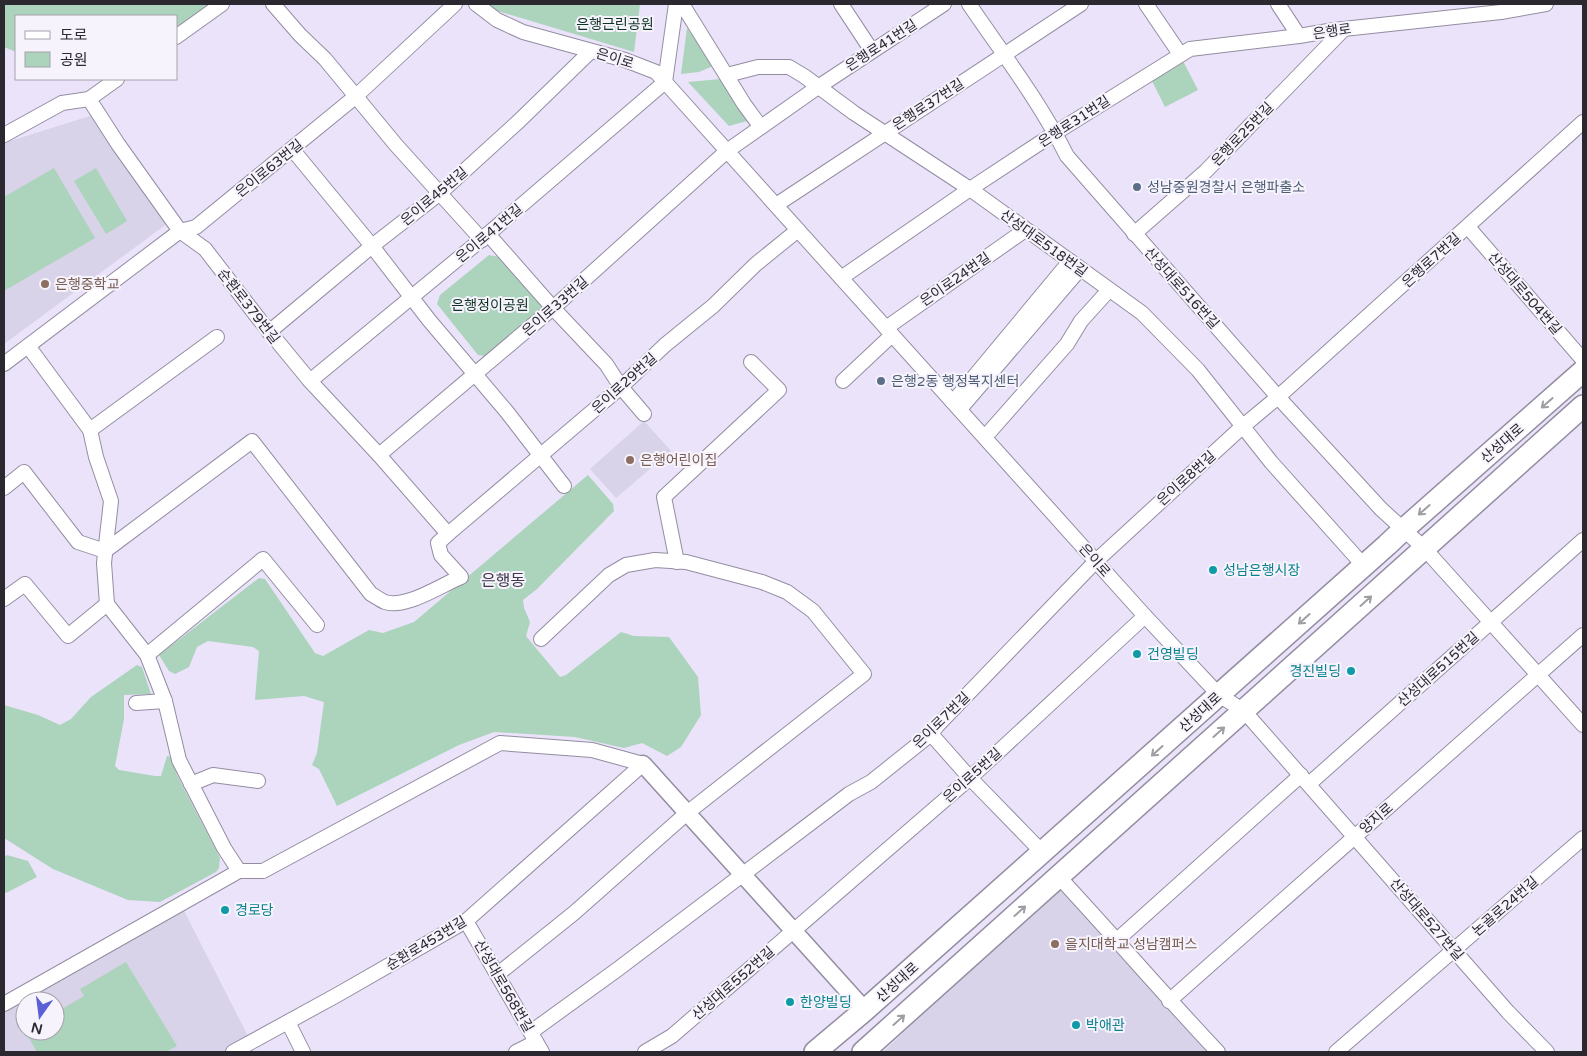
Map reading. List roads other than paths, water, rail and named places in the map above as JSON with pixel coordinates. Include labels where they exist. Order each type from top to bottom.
[{"type":"main road","name":"산성대로","points":[[815,1052],[865,1010],[1583,371]]},
{"type":"main road","name":"산성대로","points":[[863,1052],[1583,406]]},
{"type":"street","points":[[178,36],[222,4]]},
{"type":"street","points":[[273,4],[300,35],[325,59],[355,97],[440,193],[485,237],[606,364],[621,387],[644,414]]},
{"type":"street","name":"은이로63번길","points":[[4,364],[180,231],[196,227],[355,97],[455,4]]},
{"type":"street","name":"은이로","points":[[476,4],[497,20],[523,32],[625,60],[656,72],[1145,616],[1219,695],[1244,711]]},
{"type":"street","points":[[665,82],[676,4]]},
{"type":"street","points":[[682,4],[760,126]]},
{"type":"street","points":[[841,4],[872,51]]},
{"type":"street","name":"은행로41번길","points":[[818,87],[944,4]]},
{"type":"street","name":"산성대로516번길","points":[[969,4],[1023,82],[1067,156],[1278,398],[1381,509],[1424,548]]},
{"type":"street","name":"은행로37번길","points":[[776,205],[1081,4]]},
{"type":"street","points":[[1146,4],[1180,54]]},
{"type":"street","points":[[1278,4],[1299,36]]},
{"type":"street","points":[[1486,4],[1501,12]]},
{"type":"street","name":"은행로","points":[[1180,54],[1190,49],[1299,36],[1463,10],[1501,12],[1546,4]]},
{"type":"street","name":"은행로25번길","points":[[1134,234],[1206,171],[1344,29]]},
{"type":"street","name":"은이로45번길","points":[[269,332],[372,246],[440,193],[591,51]]},
{"type":"street","name":"은행로31번길","points":[[970,189],[1180,54]]},
{"type":"street","name":"산성대로518번길","points":[[727,75],[758,67],[789,67],[854,113],[970,189],[1142,313],[1198,370],[1271,462],[1364,566]]},
{"type":"street","points":[[4,135],[62,103],[90,99],[116,80]]},
{"type":"street","name":"은이로41번길","points":[[310,381],[485,237],[665,82]]},
{"type":"street","points":[[728,151],[760,126],[818,87]]},
{"type":"street","name":"순환로379번길","points":[[90,99],[118,144],[180,231],[206,249],[269,332],[310,381],[379,455],[448,534]]},
{"type":"street","name":"은행로7번길","points":[[1278,398],[1583,122]]},
{"type":"street","points":[[292,149],[475,376],[507,412],[564,486]]},
{"type":"street","name":"은이로33번길","points":[[379,455],[475,376],[728,151]]},
{"type":"street","points":[[841,278],[970,189]]},
{"type":"street","name":"산성대로504번길","points":[[1468,226],[1583,360]]},
{"type":"street","name":"은이로29번길","points":[[448,534],[621,387],[665,345],[713,306],[756,264],[798,230]]},
{"type":"street","name":"은이로24번길","points":[[843,381],[889,331],[1025,230]]},
{"type":"street","points":[[956,406],[1075,265]]},
{"type":"street","points":[[985,437],[1066,344],[1081,321],[1109,290]]},
{"type":"street","points":[[90,430],[218,337]]},
{"type":"street","points":[[28,346],[90,430],[96,457],[111,501],[104,564],[107,604],[147,655],[164,701],[179,760],[224,848],[239,871]]},
{"type":"street","points":[[677,562],[664,496],[779,390],[751,362]]},
{"type":"street","name":"은이로8번길","points":[[1096,561],[1242,427],[1278,398]]},
{"type":"street","points":[[105,551],[252,441],[371,594],[386,602],[405,601],[426,596],[440,586],[460,577],[441,555],[438,543],[448,534]]},
{"type":"street","points":[[4,488],[24,472],[78,542],[105,551]]},
{"type":"street","name":"산성대로515번길","points":[[1305,779],[1385,715],[1583,540]]},
{"type":"street","name":"산성대로515번길","points":[[1424,548],[1583,725]]},
{"type":"street","points":[[147,655],[263,558],[317,625]]},
{"type":"street","points":[[498,974],[574,913],[687,813],[864,674],[813,611],[787,592],[755,580],[686,562],[655,560],[626,565],[609,574],[541,639]]},
{"type":"street","name":"은이로7번길","points":[[744,875],[850,794],[871,782],[931,734],[936,726],[1096,561]]},
{"type":"street","points":[[4,599],[25,584],[68,636],[107,604]]},
{"type":"street","name":"은이로5번길","points":[[794,930],[970,778],[1145,616]]},
{"type":"street","name":"양지로","points":[[1170,1001],[1583,636]]},
{"type":"street","points":[[136,703],[164,701]]},
{"type":"street","name":"산성대로527번길","points":[[1244,711],[1508,1012],[1547,1052]]},
{"type":"street","points":[[931,734],[970,778],[1042,852]]},
{"type":"street","points":[[4,1004],[239,871],[263,871],[500,743],[592,750],[643,764],[865,1010]]},
{"type":"street","name":"순환로453번길","points":[[233,1052],[254,1047],[288,1022],[466,920],[643,764]]},
{"type":"street","points":[[191,784],[213,774],[258,781]]},
{"type":"street","points":[[1117,940],[1305,779]]},
{"type":"street","name":"논골로24번길","points":[[1336,1052],[1583,838]]},
{"type":"street","points":[[516,1052],[536,1042],[618,969],[744,875]]},
{"type":"street","points":[[1059,877],[1218,1052]]},
{"type":"street","name":"산성대로568번길","points":[[466,920],[536,1042]]},
{"type":"street","name":"산성대로552번길","points":[[645,1052],[672,1036],[794,930]]},
{"type":"street","points":[[288,1022],[303,1052]]},
{"type":"place","name":"성남중원경찰서 은행파출소","points":[[1137,187]]},
{"type":"place","name":"은행중학교","points":[[45,284]]},
{"type":"place","name":"은행2동 행정복지센터","points":[[881,381]]},
{"type":"place","name":"은행어린이집","points":[[630,460]]},
{"type":"place","name":"성남은행시장","points":[[1213,570]]},
{"type":"place","name":"건영빌딩","points":[[1137,654]]},
{"type":"place","name":"경진빌딩","points":[[1351,671]]},
{"type":"place","name":"경로당","points":[[225,910]]},
{"type":"place","name":"을지대학교 성남캠퍼스","points":[[1055,944]]},
{"type":"place","name":"한양빌딩","points":[[790,1002]]},
{"type":"place","name":"박애관","points":[[1076,1025]]},
{"type":"district","name":"은행동","points":[[503,580]]},
{"type":"park label","name":"은행근린공원","points":[[615,24]]},
{"type":"park label","name":"은행정이공원","points":[[490,305]]}]
